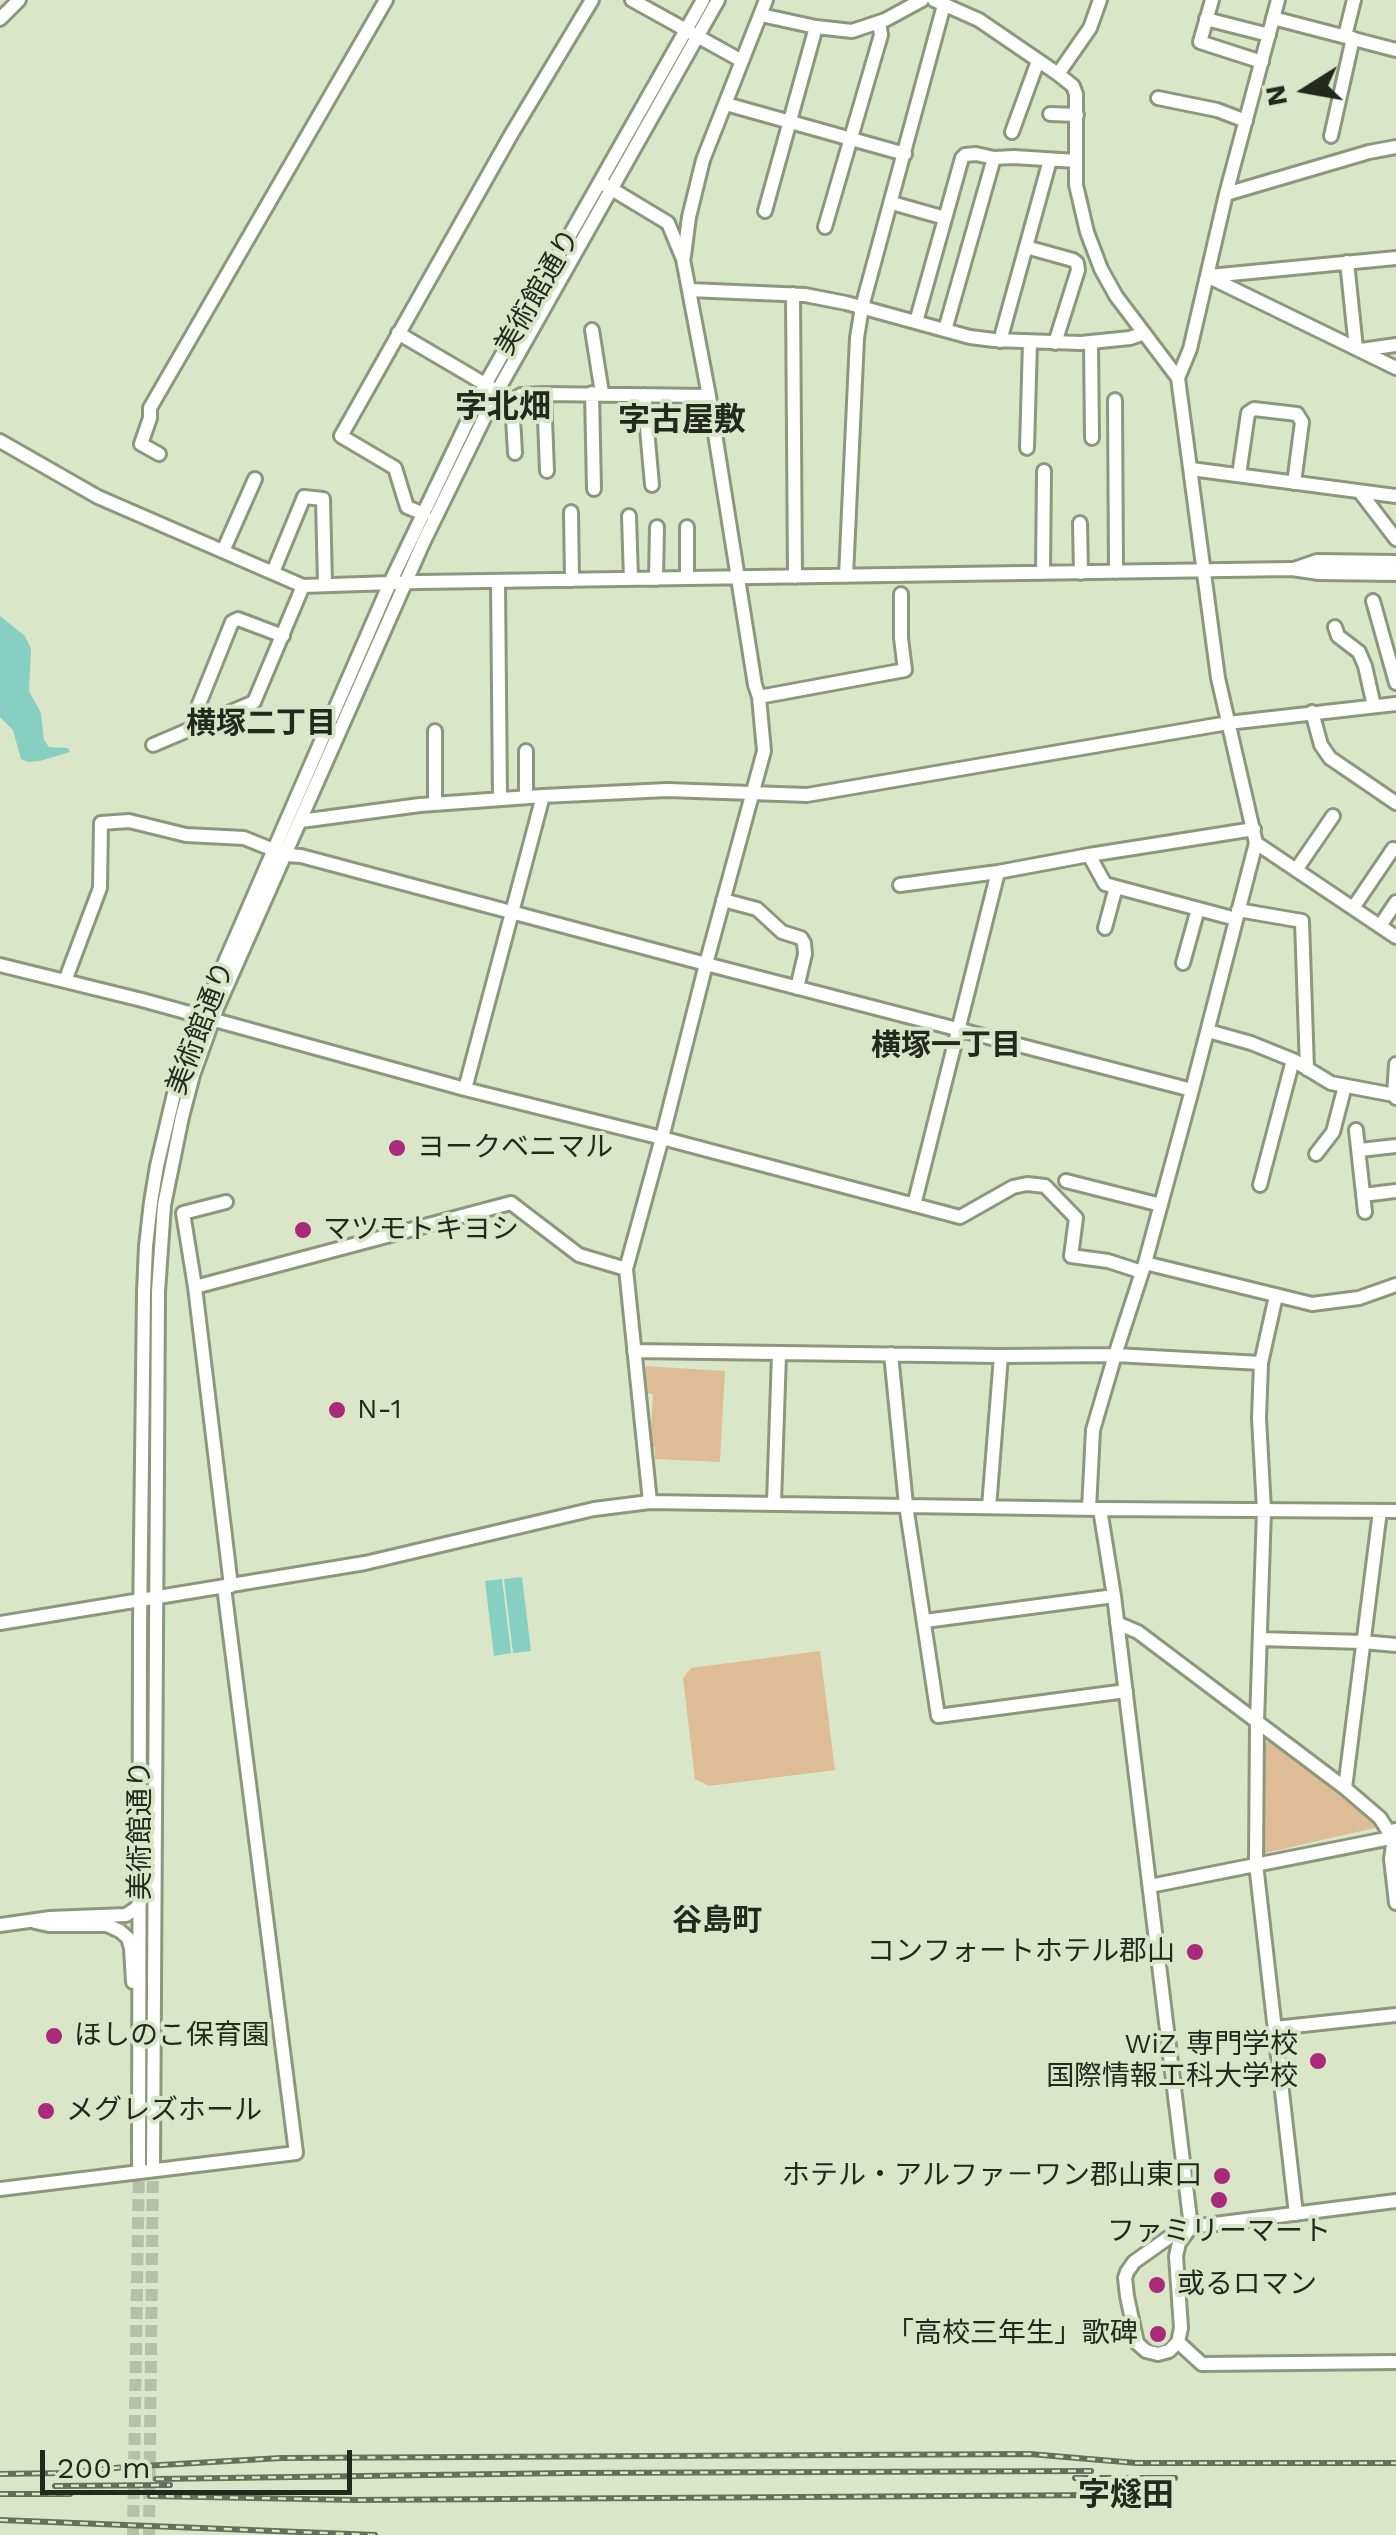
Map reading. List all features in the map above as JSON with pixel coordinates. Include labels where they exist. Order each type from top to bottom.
[{"type":"street","points":[[0,18],[19,0]]},
{"type":"street","points":[[159,454],[141,444],[150,408],[386,0]]},
{"type":"street","points":[[424,514],[404,504],[395,468],[340,436],[592,0]]},
{"type":"street","points":[[632,0],[742,62]]},
{"type":"street","name":"美術館通り","points":[[691,34],[702,0]]},
{"type":"street","name":"美術館通り","points":[[206,1019],[173,1155],[159,1245],[146,2164],[141,2036],[140,1599],[146,1246],[157,1166],[174,1094],[206,1019],[280,853],[390,583],[424,514],[691,34],[718,0]]},
{"type":"street","points":[[684,259],[689,217],[703,160],[766,0]]},
{"type":"street","points":[[761,15],[816,28],[852,30],[922,0]]},
{"type":"street","points":[[968,0],[972,16]]},
{"type":"street","points":[[1058,74],[1090,28],[1100,0]]},
{"type":"street","points":[[1212,0],[1200,42],[1262,62]]},
{"type":"street","points":[[1178,378],[1190,349],[1278,0]]},
{"type":"street","points":[[1330,136],[1354,0]]},
{"type":"street","points":[[846,576],[862,308],[905,154],[939,3],[972,16],[1058,74],[1074,90],[1076,185],[1096,258],[1116,296],[1178,378],[1218,678],[1255,836],[1208,1031],[1094,1430],[1094,1509],[1114,1596],[1191,2227],[1179,2243],[1176,2256],[1182,2328],[1178,2342],[1158,2354],[1137,2343],[1125,2278],[1130,2267],[1175,2233],[1191,2227],[1396,2201]]},
{"type":"street","points":[[1274,18],[1396,50]]},
{"type":"street","points":[[1206,19],[1269,34]]},
{"type":"street","points":[[826,227],[880,35],[878,22]]},
{"type":"street","points":[[765,211],[816,28]]},
{"type":"street","points":[[1012,132],[1038,60]]},
{"type":"street","points":[[1158,98],[1217,110],[1246,121]]},
{"type":"street","points":[[726,104],[905,154]]},
{"type":"street","points":[[1050,114],[1077,115]]},
{"type":"street","points":[[1226,194],[1396,146]]},
{"type":"street","points":[[916,322],[965,155],[1076,162]]},
{"type":"street","points":[[945,330],[994,158]]},
{"type":"street","points":[[1000,340],[1050,160]]},
{"type":"street","points":[[606,186],[666,222],[684,259],[759,696],[764,751],[626,1268],[650,1502]]},
{"type":"street","points":[[892,203],[945,218]]},
{"type":"street","points":[[1026,248],[1077,264],[1055,343]]},
{"type":"street","points":[[1207,276],[1396,258]]},
{"type":"street","points":[[1347,262],[1359,349]]},
{"type":"street","points":[[1207,276],[1396,368]]},
{"type":"street","points":[[690,290],[805,294],[978,338],[1091,342],[1144,333]]},
{"type":"street","points":[[792,294],[795,577]]},
{"type":"street","points":[[592,330],[597,393],[594,489]]},
{"type":"street","points":[[398,333],[512,400]]},
{"type":"street","points":[[1027,448],[1030,342]]},
{"type":"street","points":[[1091,342],[1092,438]]},
{"type":"street","points":[[1359,349],[1396,345]]},
{"type":"street","name":"美術館通り","points":[[280,853],[301,821],[492,386]]},
{"type":"street","points":[[512,400],[521,395],[544,394],[708,396]]},
{"type":"street","points":[[544,394],[547,470]]},
{"type":"street","points":[[644,394],[652,484]]},
{"type":"street","points":[[512,400],[515,453]]},
{"type":"street","points":[[1116,400],[1116,572]]},
{"type":"street","points":[[1239,474],[1248,412],[1254,409],[1297,414],[1302,422],[1294,483]]},
{"type":"street","points":[[0,442],[98,497],[303,586],[1292,569],[1396,574]]},
{"type":"street","points":[[1190,469],[1396,496]]},
{"type":"street","points":[[1043,573],[1044,471]]},
{"type":"street","points":[[223,552],[255,479]]},
{"type":"street","points":[[1360,492],[1396,539]]},
{"type":"street","points":[[274,572],[304,497],[323,499],[325,584]]},
{"type":"street","points":[[571,512],[572,580]]},
{"type":"street","points":[[629,516],[631,579]]},
{"type":"street","points":[[1080,523],[1080,573]]},
{"type":"street","points":[[656,578],[658,526]]},
{"type":"street","points":[[686,578],[687,528]]},
{"type":"street","points":[[1292,569],[1317,562],[1396,562]]},
{"type":"street","points":[[498,580],[500,799]]},
{"type":"street","points":[[154,745],[254,702],[303,586]]},
{"type":"street","points":[[759,696],[905,670],[901,594]]},
{"type":"street","points":[[1373,601],[1396,683]]},
{"type":"street","points":[[198,726],[194,714],[232,622],[238,619],[282,636]]},
{"type":"street","points":[[1335,628],[1338,636],[1359,652],[1374,706]]},
{"type":"street","points":[[301,821],[434,804],[543,796],[667,790],[806,795],[1228,723],[1396,704]]},
{"type":"street","points":[[1312,712],[1321,745],[1330,758],[1396,803]]},
{"type":"street","points":[[434,804],[435,731]]},
{"type":"street","points":[[526,751],[526,797]]},
{"type":"street","points":[[464,1090],[543,796]]},
{"type":"street","points":[[1296,870],[1332,816]]},
{"type":"street","points":[[65,981],[100,888],[102,822],[129,821],[186,835],[244,838],[280,853],[1192,1090]]},
{"type":"street","points":[[900,885],[1089,855],[1255,836],[1296,870],[1396,937]]},
{"type":"street","points":[[1353,908],[1393,849]]},
{"type":"street","points":[[1089,855],[1105,884],[1198,909],[1302,921],[1307,1069]]},
{"type":"street","points":[[914,1205],[998,872]]},
{"type":"street","points":[[1105,928],[1116,887]]},
{"type":"street","points":[[723,900],[757,910],[782,932],[800,938],[805,954],[797,988]]},
{"type":"street","points":[[1380,926],[1396,902]]},
{"type":"street","points":[[1184,963],[1198,909]]},
{"type":"street","points":[[0,964],[464,1090],[960,1217],[1013,1187],[1044,1186],[1076,1218],[1072,1256],[1312,1304],[1360,1298],[1396,1286]]},
{"type":"street","points":[[1208,1031],[1293,1060],[1331,1083],[1395,1097],[1396,1064]]},
{"type":"street","points":[[1260,1185],[1293,1060]]},
{"type":"street","points":[[1316,1154],[1333,1132],[1344,1086]]},
{"type":"street","points":[[1356,1130],[1365,1212]]},
{"type":"street","points":[[1360,1150],[1396,1146]]},
{"type":"street","points":[[1066,1181],[1160,1205]]},
{"type":"street","points":[[1364,1195],[1396,1191]]},
{"type":"street","points":[[0,2189],[296,2152],[195,1287],[183,1214],[226,1202]]},
{"type":"street","points":[[195,1287],[511,1203],[579,1255],[626,1268]]},
{"type":"street","points":[[1276,1296],[1261,1363],[1259,1418],[1264,1510],[1256,1864],[1296,2214]]},
{"type":"street","points":[[634,1351],[1114,1355],[1261,1363]]},
{"type":"street","points":[[774,1503],[779,1354]]},
{"type":"street","points":[[892,1354],[906,1504],[938,1716],[1126,1691]]},
{"type":"street","points":[[989,1507],[1001,1356]]},
{"type":"street","points":[[0,1623],[364,1564],[594,1509],[650,1502],[1396,1510]]},
{"type":"street","points":[[1346,1788],[1380,1510]]},
{"type":"street","points":[[925,1621],[1114,1596]]},
{"type":"street","points":[[1116,1623],[1138,1632],[1346,1788],[1395,1834]]},
{"type":"street","points":[[1260,1639],[1396,1645]]},
{"type":"street","points":[[1150,1886],[1395,1834]]},
{"type":"street","points":[[1395,1834],[1390,1859],[1396,1903]]},
{"type":"street","points":[[0,1925],[50,1918],[126,1915],[141,1900]]},
{"type":"street","points":[[35,1922],[106,1925],[124,1934],[131,1948],[134,2018],[141,2036]]},
{"type":"street","points":[[1276,2028],[1396,2015]]},
{"type":"street","points":[[1178,2342],[1202,2364],[1396,2362]]},
{"type":"shaded area","points":[[646,1366],[725,1371],[720,1462],[655,1459],[655,1447],[650,1446],[653,1394],[644,1393]]},
{"type":"shaded area","points":[[820,1651],[835,1770],[709,1786],[695,1779],[683,1678],[691,1668]]},
{"type":"shaded area","points":[[1269,1741],[1376,1817],[1375,1828],[1265,1853],[1261,1849],[1264,1744]]},
{"type":"water","points":[[0,616],[25,636],[31,649],[29,691],[41,713],[44,740],[49,747],[68,748],[70,752],[40,761],[21,759],[13,730],[0,717]]},
{"type":"water","points":[[522,1577],[531,1651],[513,1653],[504,1579]]},
{"type":"water","points":[[502,1579],[511,1653],[494,1656],[485,1581]]},
{"type":"tunnel","points":[[149,2535],[153,2164]]},
{"type":"tunnel","points":[[133,2535],[139,2165]]},
{"type":"railway","points":[[0,2474],[281,2458],[1030,2454],[1136,2463],[1396,2463]]},
{"type":"railway","points":[[156,2479],[1091,2471]]},
{"type":"railway","points":[[1075,2478],[1175,2478]]},
{"type":"railway","points":[[55,2486],[170,2485]]},
{"type":"railway","points":[[0,2494],[70,2494]]},
{"type":"railway","points":[[150,2496],[355,2500],[1101,2495]]},
{"type":"railway","points":[[0,2520],[375,2535]]},
{"type":"place","name":"ヨークベニマル","points":[[397,1148]]},
{"type":"place","name":"マツモトキヨシ","points":[[303,1230]]},
{"type":"place","name":"N-1","points":[[337,1410]]},
{"type":"place","name":"コンフォートホテル郡山","points":[[1195,1952]]},
{"type":"place","name":"ほしのこ保育園","points":[[54,2036]]},
{"type":"place","name":"WiZ 専門学校 国際情報工科大学校","points":[[1318,2061]]},
{"type":"place","name":"メグレズホール","points":[[46,2111]]},
{"type":"place","name":"ホテル・アルファ－ワン郡山東口","points":[[1222,2176]]},
{"type":"place","name":"ファミリーマート","points":[[1219,2200]]},
{"type":"place","name":"或るロマン","points":[[1157,2285]]},
{"type":"place","name":"「高校三年生」歌碑","points":[[1158,2334]]},
{"type":"district","name":"字北畑","points":[[503,408]]},
{"type":"district","name":"字古屋敷","points":[[682,421]]},
{"type":"district","name":"横塚二丁目","points":[[261,724]]},
{"type":"district","name":"横塚一丁目","points":[[946,1046]]},
{"type":"district","name":"谷島町","points":[[717,1921]]},
{"type":"district","name":"字燧田","points":[[1126,2496]]}]
